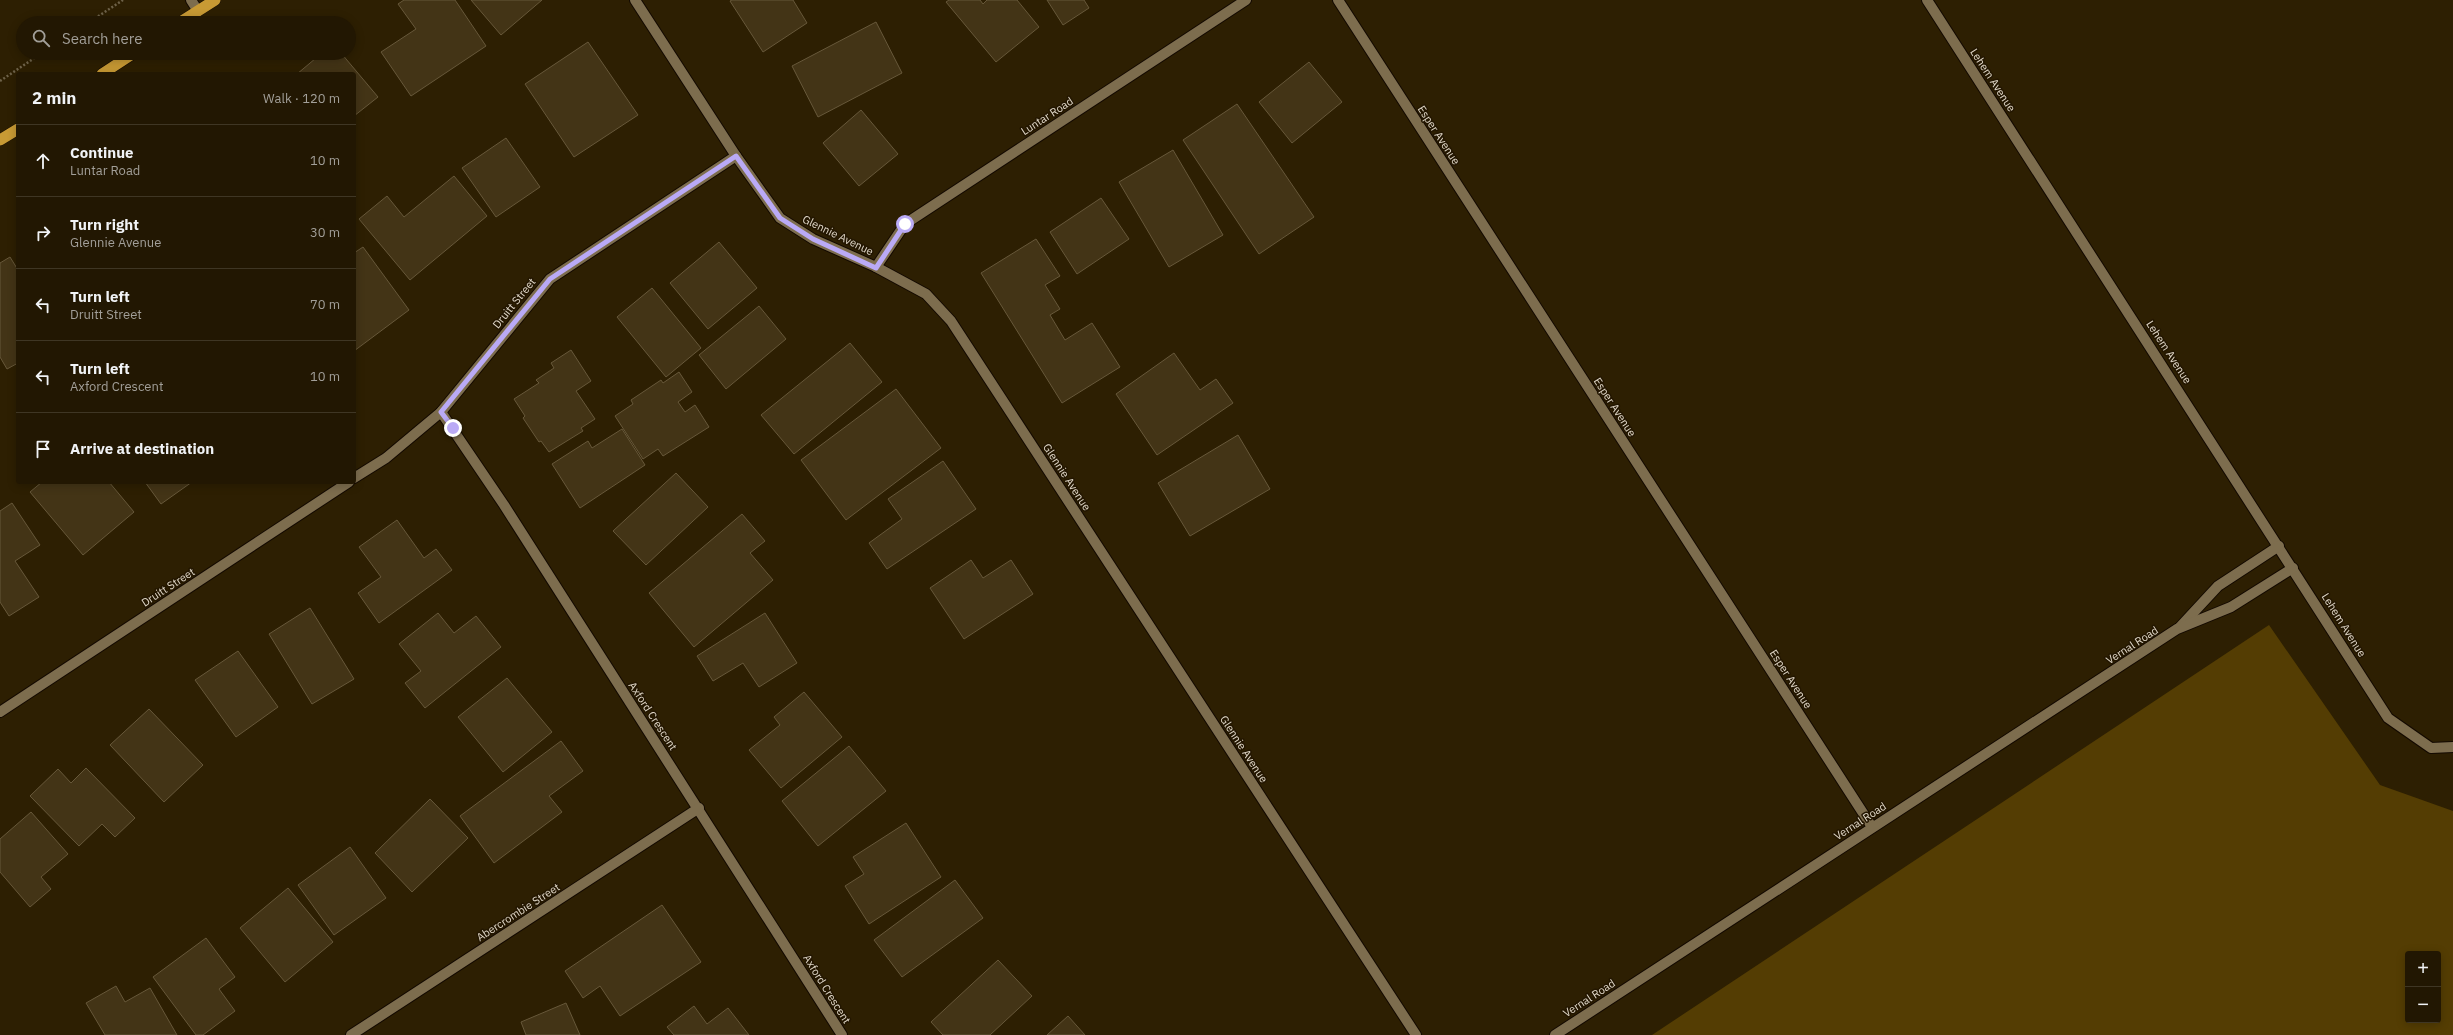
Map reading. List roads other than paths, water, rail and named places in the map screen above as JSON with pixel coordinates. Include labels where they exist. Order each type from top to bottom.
[{"type":"highway","points":[[190,16],[214,0]]},
{"type":"highway","points":[[105,72],[123,60]]},
{"type":"highway","points":[[0,140],[16,130]]},
{"type":"street","points":[[191,0],[198,11]]},
{"type":"street","name":"Glennie Avenue","points":[[635,0],[736,156],[780,218],[813,239],[876,268],[926,294],[951,321],[1416,1035]]},
{"type":"street","name":"Luntar Road","points":[[876,268],[905,224],[1246,0]]},
{"type":"street","name":"Esper Avenue","points":[[1338,0],[1872,827]]},
{"type":"street","name":"Lehem Avenue","points":[[1927,0],[2279,546],[2388,718],[2431,748],[2453,746]]},
{"type":"street","name":"Druitt Street","points":[[356,477],[386,458],[441,412],[550,279],[736,156]]},
{"type":"street","name":"Axford Crescent","points":[[441,412],[504,505],[842,1035]]},
{"type":"street","name":"Druitt Street","points":[[0,712],[346,484]]},
{"type":"street","name":"Vernal Road","points":[[2177,629],[2218,586],[2279,546]]},
{"type":"street","name":"Vernal Road","points":[[1555,1035],[2177,629],[2231,607],[2293,568]]},
{"type":"street","name":"Abercrombie Street","points":[[351,1035],[698,808]]}]
